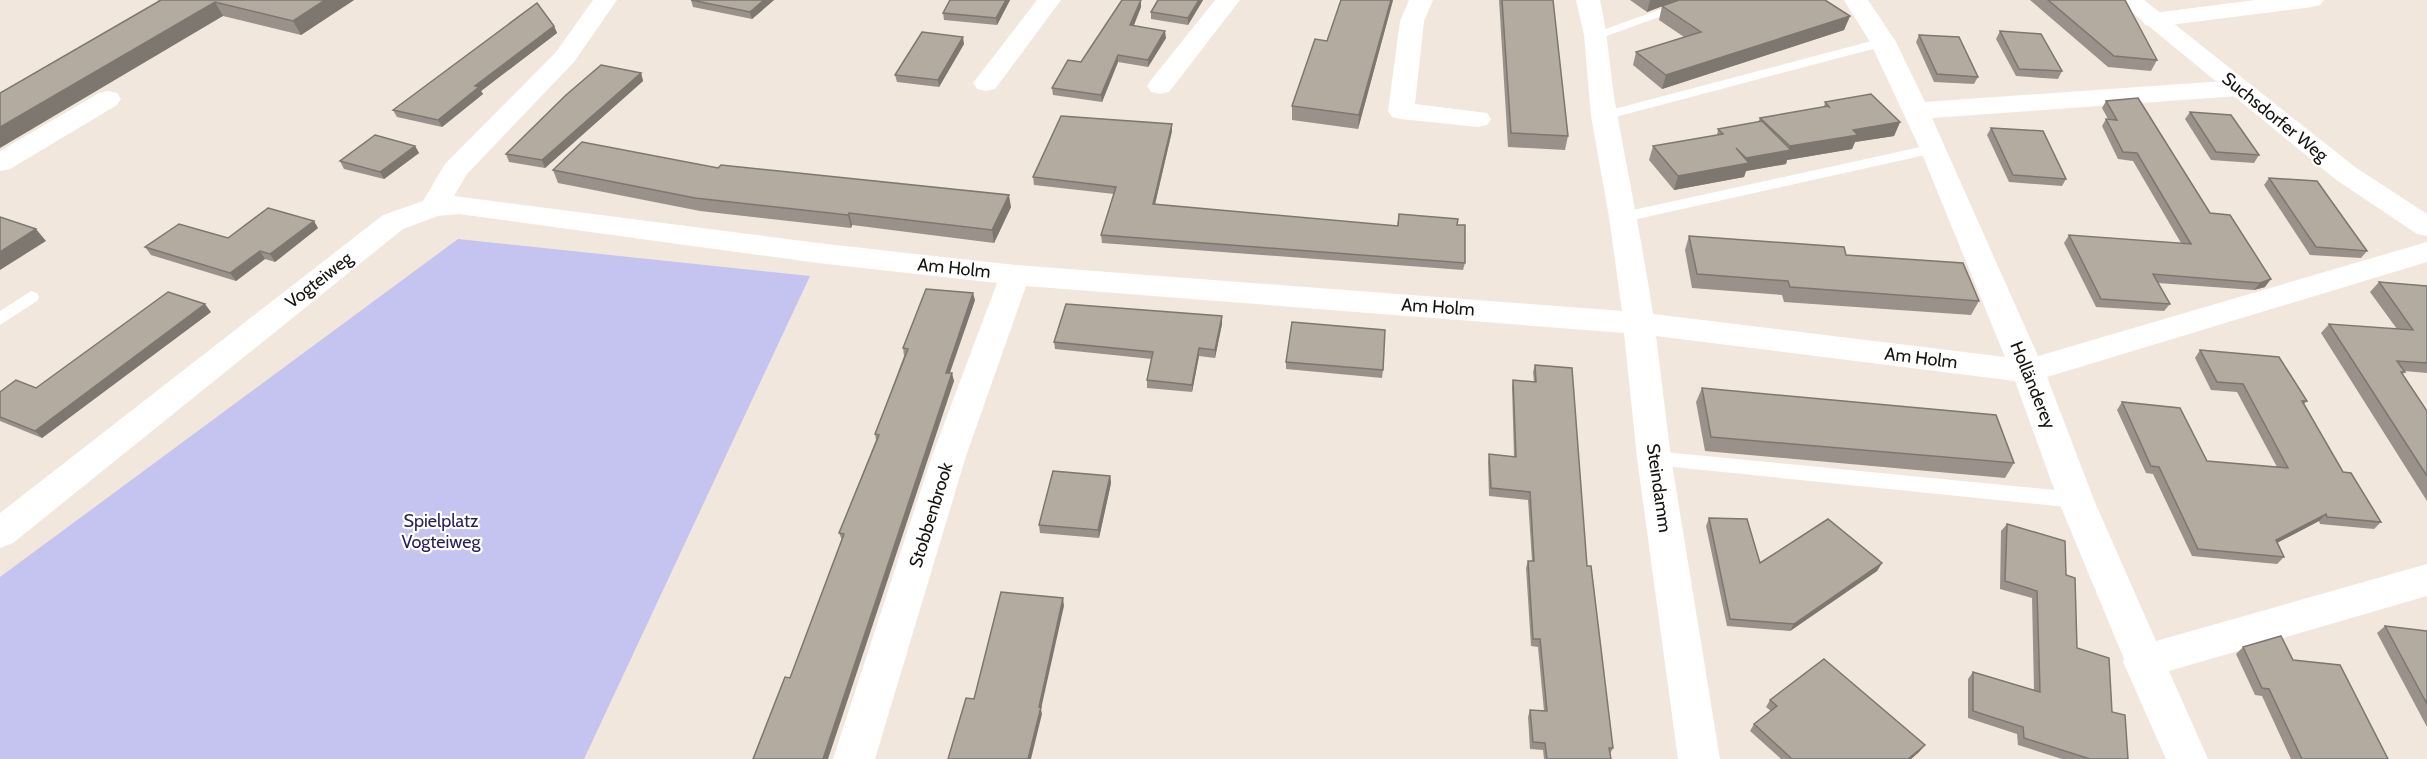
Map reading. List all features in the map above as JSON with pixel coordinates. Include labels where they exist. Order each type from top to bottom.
[{"type":"street","points":[[434,207],[455,170],[564,57],[605,0]]},
{"type":"street","points":[[986,83],[1049,0]]},
{"type":"street","points":[[1160,86],[1228,0]]},
{"type":"street","points":[[1421,0],[1412,21],[1401,111],[1478,119]]},
{"type":"street","name":"Steindamm","points":[[1588,0],[1596,35],[1604,116],[1624,217],[1654,458],[1699,759]]},
{"type":"street","name":"Holländerey","points":[[1856,0],[1883,42],[1934,149],[2028,371],[2076,500],[2143,662],[2187,759]]},
{"type":"street","name":"Suchsdorfer Weg","points":[[2129,0],[2345,173],[2427,227]]},
{"type":"street","points":[[2154,20],[2312,0]]},
{"type":"street","points":[[1914,111],[2238,88]]},
{"type":"street","points":[[0,163],[108,99]]},
{"type":"street","name":"Am Holm","points":[[434,207],[459,206],[818,253],[1015,274],[1639,323],[2028,371],[2419,255]]},
{"type":"street","name":"Vogteiweg","points":[[0,533],[393,222],[434,207]]},
{"type":"street","name":"Stobbenbrook","points":[[854,759],[949,456],[1015,274]]},
{"type":"street","points":[[2143,662],[2427,580]]},
{"type":"lane","points":[[1596,35],[1699,0]]},
{"type":"lane","points":[[1604,116],[1883,42]]},
{"type":"lane","points":[[1624,217],[1934,149]]},
{"type":"lane","points":[[0,319],[31,297]]},
{"type":"lane","points":[[1654,458],[2076,500]]},
{"type":"green space","name":"Spielplatz Vogteiweg","points":[[458,239],[810,276],[584,759],[0,759],[0,577]]},
{"type":"building","points":[[161,0],[325,0],[293,21],[215,2],[0,127],[0,93]]},
{"type":"building","points":[[691,0],[764,0],[750,12]]},
{"type":"building","points":[[950,0],[1006,0],[996,18],[943,13]]},
{"type":"building","points":[[1122,0],[1141,0],[1130,25],[1165,31],[1148,60],[1118,55],[1101,95],[1052,88],[1068,60],[1081,62]]},
{"type":"building","points":[[1158,0],[1199,0],[1188,18],[1151,12]]},
{"type":"building","points":[[1341,0],[1391,0],[1359,115],[1292,106],[1315,39],[1327,41]]},
{"type":"building","points":[[1502,0],[1553,0],[1568,136],[1511,133]]},
{"type":"building","points":[[1679,0],[1825,0],[1850,16],[1666,75],[1636,52],[1701,32],[1662,6]]},
{"type":"building","points":[[2048,0],[2125,0],[2157,60],[2114,56]]},
{"type":"building","points":[[537,3],[554,26],[475,86],[479,87],[438,120],[393,110]]},
{"type":"building","points":[[2000,31],[2041,34],[2062,71],[2019,69]]},
{"type":"building","points":[[922,32],[963,37],[938,80],[895,75]]},
{"type":"building","points":[[1919,35],[1959,37],[1978,77],[1937,74]]},
{"type":"building","points":[[601,65],[641,73],[542,160],[506,154],[566,95]]},
{"type":"building","points":[[1871,94],[1900,122],[1853,130],[1858,135],[1790,146],[1760,118],[1828,106],[1830,108],[1825,102]]},
{"type":"building","points":[[2138,98],[2210,213],[2230,215],[2271,279],[2260,283],[2153,274],[2170,304],[2101,299],[2069,235],[2191,244],[2137,153],[2123,152],[2106,119],[2117,120],[2106,101]]},
{"type":"building","points":[[2190,112],[2231,115],[2259,155],[2216,152]]},
{"type":"building","points":[[1061,116],[1172,124],[1153,204],[1398,226],[1399,214],[1458,219],[1457,225],[1465,225],[1465,263],[1101,235],[1116,187],[1033,177]]},
{"type":"building","points":[[1762,121],[1791,150],[1746,158],[1736,148],[1749,163],[1678,176],[1653,146],[1723,134],[1718,129]]},
{"type":"building","points":[[1991,128],[2043,131],[2066,179],[2013,175]]},
{"type":"building","points":[[375,135],[415,146],[380,172],[340,161]]},
{"type":"building","points":[[582,142],[718,168],[721,165],[1009,195],[992,230],[695,198],[553,170]]},
{"type":"building","points":[[2269,178],[2317,181],[2367,251],[2316,247]]},
{"type":"building","points":[[268,208],[314,221],[270,254],[260,251],[230,273],[145,247],[179,224],[228,238]]},
{"type":"building","points":[[0,217],[36,229],[0,252]]},
{"type":"building","points":[[1689,236],[1844,247],[1846,255],[1963,263],[1979,301],[1790,287],[1788,281],[1697,274]]},
{"type":"building","points":[[2379,282],[2427,286],[2427,363],[2397,361],[2405,372],[2401,372],[2427,411],[2427,476],[2329,324],[2413,330]]},
{"type":"building","points":[[926,289],[973,293],[946,373],[952,373],[823,759],[753,759],[785,677],[790,678],[844,534],[839,533],[879,435],[875,434],[908,349],[903,348]]},
{"type":"building","points":[[168,292],[205,304],[35,431],[0,417],[0,392],[16,380],[36,388]]},
{"type":"building","points":[[1066,304],[1222,316],[1215,350],[1199,348],[1192,385],[1147,380],[1153,352],[1054,342]]},
{"type":"building","points":[[1292,322],[1385,330],[1383,370],[1286,362]]},
{"type":"building","points":[[2200,350],[2279,357],[2307,401],[2302,401],[2343,472],[2351,473],[2381,522],[2327,517],[2326,514],[2276,540],[2284,557],[2198,549],[2159,467],[2151,466],[2122,402],[2180,408],[2207,461],[2288,468],[2243,384],[2217,382]]},
{"type":"building","points":[[1535,365],[1572,368],[1587,566],[1591,566],[1613,748],[1609,748],[1611,759],[1547,759],[1545,743],[1533,742],[1530,710],[1547,711],[1540,639],[1533,639],[1528,561],[1534,561],[1530,492],[1491,488],[1489,454],[1516,457],[1513,380],[1536,382]]},
{"type":"building","points":[[1702,388],[1996,415],[2014,463],[1711,437]]},
{"type":"building","points":[[1053,471],[1110,476],[1098,530],[1039,525]]},
{"type":"building","points":[[1709,518],[1747,519],[1760,563],[1828,519],[1882,563],[1794,624],[1730,619]]},
{"type":"building","points":[[2007,524],[2065,541],[2066,575],[2075,578],[2077,648],[2109,658],[2112,712],[2125,715],[2128,759],[2090,759],[2024,738],[2023,727],[1973,711],[1973,672],[2040,692],[2037,591],[2005,581]]},
{"type":"building","points":[[1001,592],[1063,598],[1028,759],[948,759],[966,698],[974,699]]},
{"type":"building","points":[[2385,626],[2427,631],[2427,704]]},
{"type":"building","points":[[2281,636],[2293,660],[2340,665],[2388,759],[2302,759],[2269,689],[2262,688],[2243,647]]},
{"type":"building","points":[[1824,659],[1925,745],[1908,759],[1792,759],[1754,724],[1777,706],[1770,700]]}]
